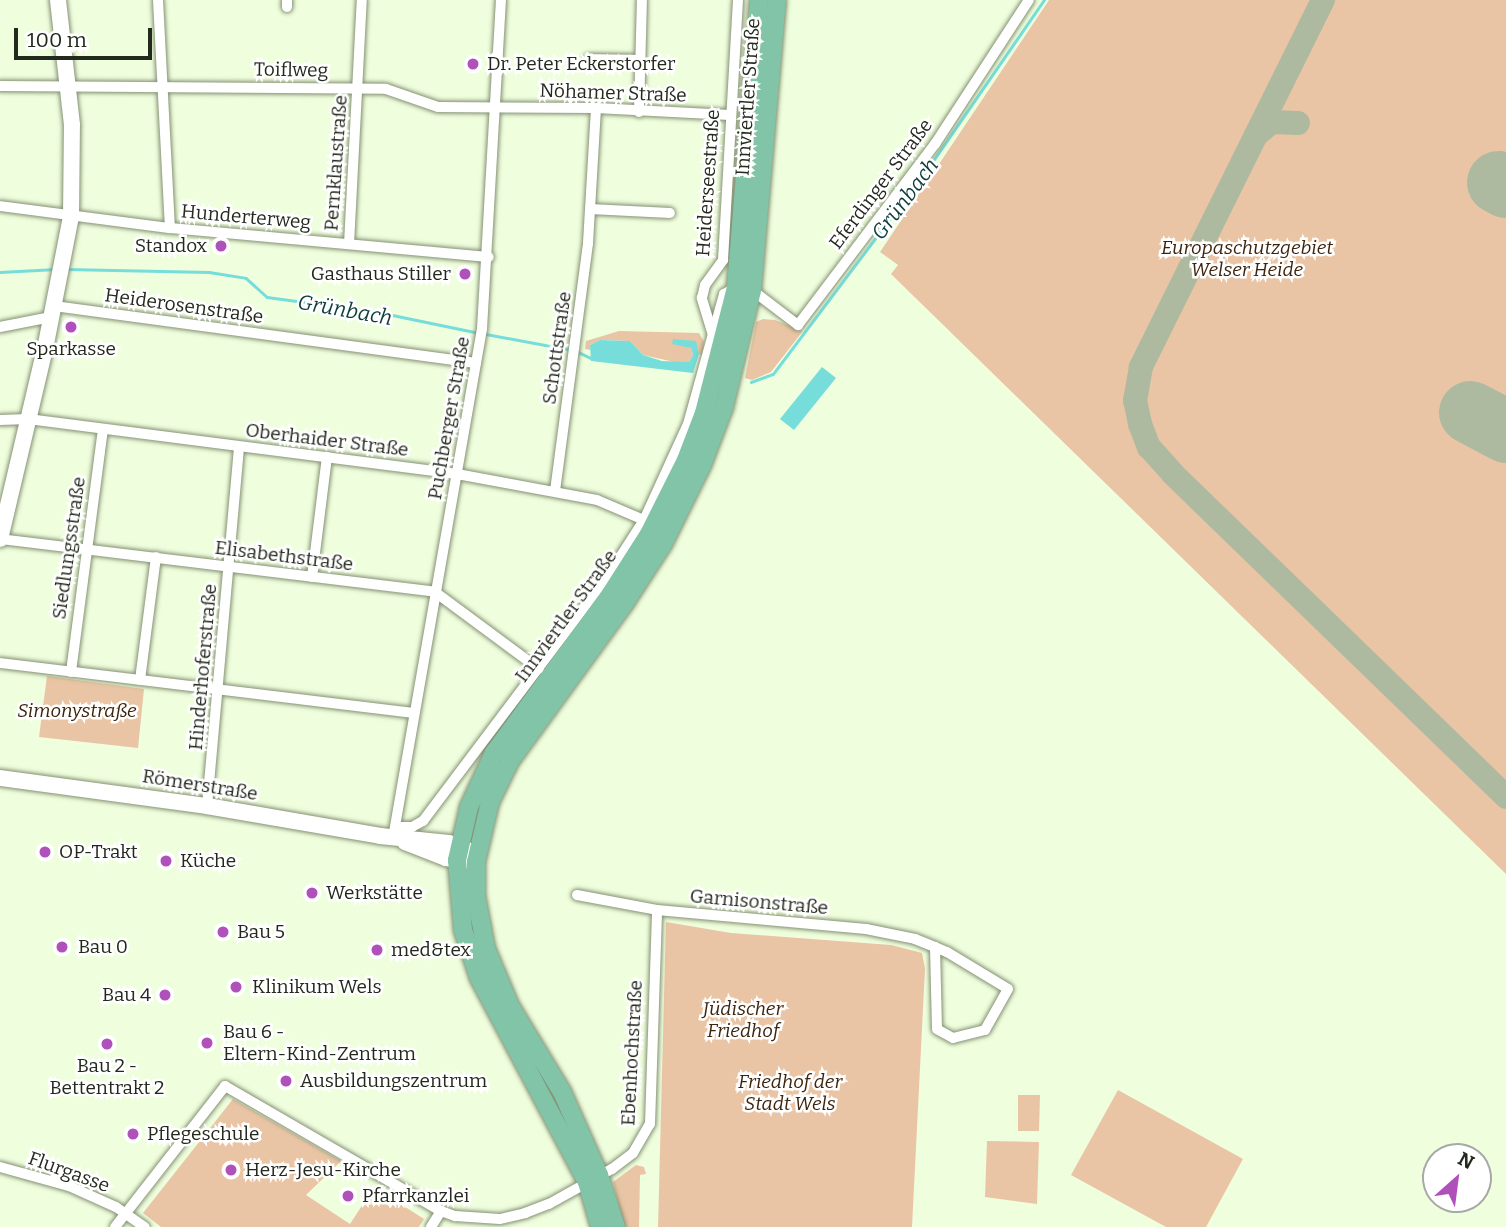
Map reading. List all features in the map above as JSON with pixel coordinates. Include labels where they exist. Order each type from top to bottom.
[{"type":"main road","points":[[0,539],[53,312],[71,216],[74,161],[69,88],[58,0]]},
{"type":"main road","name":"Innviertler Straße","points":[[616,1227],[593,1178],[479,978],[463,930],[459,852],[469,807],[494,753],[610,595],[665,505],[704,412],[744,289],[759,0]]},
{"type":"main road","name":"Innviertler Straße","points":[[600,1227],[593,1178],[562,1092],[510,1006],[494,972],[480,926],[477,858],[490,802],[510,761],[624,604],[681,512],[724,407],[744,289],[777,0]]},
{"type":"main road","name":"Römerstraße","points":[[0,778],[394,832],[420,849],[459,852],[477,858]]},
{"type":"street","points":[[158,0],[170,228]]},
{"type":"street","name":"Pernklaustraße","points":[[349,244],[362,0]]},
{"type":"street","name":"Puchberger Straße","points":[[394,832],[481,333],[489,257],[501,0]]},
{"type":"street","points":[[639,112],[642,0]]},
{"type":"street","name":"Heiderseestraße","points":[[713,340],[713,329],[702,298],[705,285],[723,260],[738,0]]},
{"type":"street","name":"Eferdinger Straße","points":[[744,289],[798,325],[935,144],[1029,0]]},
{"type":"street","points":[[589,59],[639,60]]},
{"type":"street","name":"Toiflweg","points":[[0,86],[386,89],[438,107],[495,108]]},
{"type":"street","name":"Nöhamer Straße","points":[[495,108],[596,108],[730,115]]},
{"type":"street","name":"Schottstraße","points":[[555,492],[575,352],[590,209],[596,108]]},
{"type":"street","name":"Hunderterweg","points":[[0,206],[170,228],[489,257]]},
{"type":"street","points":[[590,209],[670,213]]},
{"type":"street","points":[[394,832],[424,821],[610,573],[644,520],[688,424],[724,294],[744,289]]},
{"type":"street","name":"Heiderosenstraße","points":[[0,327],[53,312],[476,363]]},
{"type":"street","name":"Oberhaider Straße","points":[[0,420],[28,419],[457,474],[597,500],[644,520]]},
{"type":"street","name":"Siedlungsstraße","points":[[71,672],[103,429]]},
{"type":"street","name":"Hinderhoferstraße","points":[[208,806],[239,447]]},
{"type":"street","points":[[312,577],[327,457]]},
{"type":"street","name":"Elisabethstraße","points":[[0,539],[435,592],[539,669]]},
{"type":"street","points":[[140,680],[156,557]]},
{"type":"street","points":[[0,663],[413,713]]},
{"type":"street","name":"Garnisonstraße","points":[[577,895],[657,910],[888,932],[935,947],[1008,989],[985,1030],[953,1038],[937,1029],[935,947]]},
{"type":"street","name":"Ebenhochstraße","points":[[125,1213],[225,1086],[441,1211],[455,1216],[500,1219],[549,1204],[633,1153],[650,1124],[657,910]]},
{"type":"street","name":"Flurgasse","points":[[0,1167],[69,1186],[125,1213],[145,1227]]},
{"type":"street","points":[[431,1227],[441,1211]]},
{"type":"street","points":[[115,1227],[125,1213]]},
{"type":"green space","name":"Europaschutzgebiet Welser Heide","points":[[1049,0],[1506,0],[1506,874],[891,274],[898,265],[880,252]]},
{"type":"green space","points":[[763,319],[775,320],[803,331],[771,372],[752,380],[745,378],[756,322]]},
{"type":"green space","points":[[619,331],[699,333],[704,342],[702,355],[699,354],[695,341],[683,345],[691,348],[693,355],[689,362],[679,363],[643,355],[630,341],[600,340],[590,345],[590,350],[585,349],[586,341]]},
{"type":"green space","name":"Simonystraße","points":[[47,676],[144,689],[138,748],[39,737]]},
{"type":"green space","name":"Friedhof der Stadt Wels","points":[[666,922],[731,933],[891,945],[922,953],[925,969],[912,1227],[658,1227]]},
{"type":"green space","points":[[1118,1090],[1243,1159],[1206,1227],[1166,1227],[1071,1175]]},
{"type":"green space","points":[[1018,1095],[1040,1095],[1039,1131],[1018,1131]]},
{"type":"green space","points":[[233,1099],[341,1161],[306,1195],[350,1224],[374,1187],[424,1219],[419,1227],[161,1227],[143,1213]]},
{"type":"green space","points":[[987,1141],[1039,1142],[1037,1204],[985,1197]]},
{"type":"green space","points":[[636,1165],[644,1167],[646,1174],[640,1175],[639,1227],[624,1227],[613,1182]]},
{"type":"water","points":[[673,339],[696,341],[699,354],[693,373],[591,361],[590,345],[600,340],[630,341],[643,355],[662,361],[689,362],[693,355],[691,348],[672,344]]},
{"type":"water","points":[[822,367],[836,378],[794,430],[780,419]]},
{"type":"waterway","name":"Grünbach","points":[[751,382],[773,374],[926,171],[1044,0]]},
{"type":"waterway","name":"Grünbach","points":[[0,272],[56,269]]},
{"type":"waterway","name":"Grünbach","points":[[66,269],[209,272],[246,278],[267,297],[378,312],[479,333]]},
{"type":"waterway","name":"Grünbach","points":[[486,334],[572,350]]},
{"type":"waterway","name":"Grünbach","points":[[578,352],[591,358]]},
{"type":"taxiway","points":[[1323,0],[1141,367],[1135,400],[1140,424],[1149,447],[1173,474],[1506,797]]},
{"type":"taxiway","points":[[1256,135],[1272,122],[1298,123]]},
{"type":"runway","points":[[1498,182],[1506,186]]},
{"type":"runway","points":[[1470,412],[1506,431]]},
{"type":"place","name":"Dr. Peter Eckerstorfer","points":[[473,64]]},
{"type":"place","name":"Standox","points":[[221,246]]},
{"type":"place","name":"Gasthaus Stiller","points":[[465,274]]},
{"type":"place","name":"Sparkasse","points":[[71,327]]},
{"type":"place","name":"OP-Trakt","points":[[45,852]]},
{"type":"place","name":"Küche","points":[[166,861]]},
{"type":"place","name":"Werkstätte","points":[[312,893]]},
{"type":"place","name":"Bau 5","points":[[223,932]]},
{"type":"place","name":"Bau 0","points":[[62,947]]},
{"type":"place","name":"med&tex","points":[[377,950]]},
{"type":"place","name":"Klinikum Wels","points":[[236,987]]},
{"type":"place","name":"Bau 4","points":[[165,995]]},
{"type":"place","name":"Bau 6 - Eltern-Kind-Zentrum","points":[[207,1043]]},
{"type":"place","name":"Bau 2 - Bettentrakt 2","points":[[107,1044]]},
{"type":"place","name":"Ausbildungszentrum","points":[[286,1081]]},
{"type":"place","name":"Pflegeschule","points":[[133,1134]]},
{"type":"place","name":"Herz-Jesu-Kirche","points":[[231,1170]]},
{"type":"place","name":"Pfarrkanzlei","points":[[348,1196]]},
{"type":"park label","name":"Jüdischer Friedhof","points":[[743,1020]]}]
